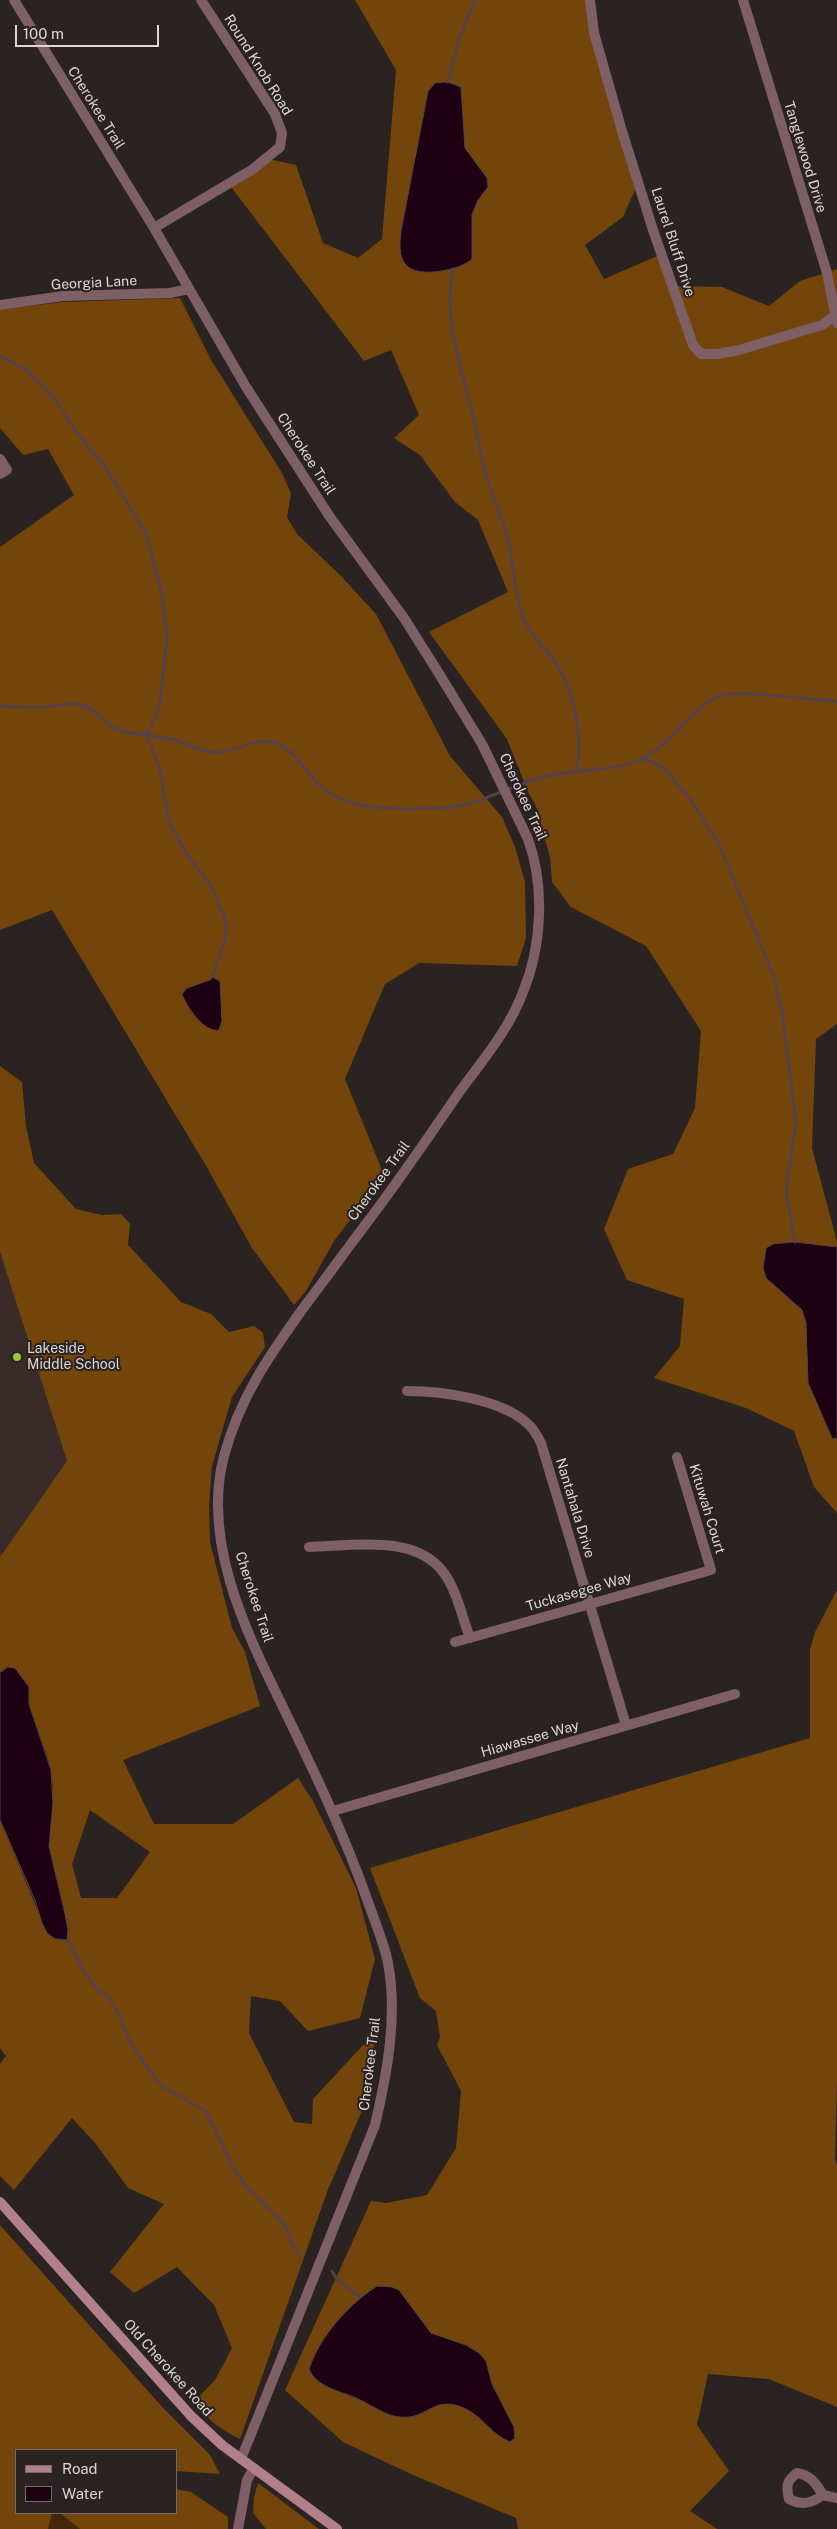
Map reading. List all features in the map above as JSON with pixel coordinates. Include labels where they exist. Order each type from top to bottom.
[{"type":"street","name":"Cherokee Trail","points":[[14,0],[154,228],[246,386],[330,517],[404,618],[492,764],[534,854],[538,895],[536,948],[524,992],[489,1051],[373,1215],[272,1350],[246,1393],[221,1468],[218,1521],[231,1582],[266,1672],[332,1811],[358,1871],[389,1968],[390,2032],[383,2091],[375,2125],[241,2460]]},
{"type":"street","name":"Round Knob Road","points":[[154,228],[254,169],[280,147],[282,133],[275,114],[201,0]]},
{"type":"street","name":"Laurel Bluff Drive","points":[[590,0],[594,33],[622,131],[653,230],[693,345],[701,354],[735,351],[836,319]]},
{"type":"street","name":"Tanglewood Drive","points":[[743,0],[827,273],[836,319]]},
{"type":"street","name":"Georgia Lane","points":[[0,305],[63,296],[170,293],[189,289]]},
{"type":"street","points":[[0,459],[8,470],[0,474]]},
{"type":"street","name":"Nantahala Drive","points":[[407,1392],[445,1394],[485,1403],[518,1416],[529,1424],[541,1443],[626,1725]]},
{"type":"street","name":"Kituwah Court","points":[[677,1457],[711,1570]]},
{"type":"street","points":[[309,1546],[387,1546],[420,1554],[440,1569],[448,1580],[470,1638]]},
{"type":"street","name":"Tuckasegee Way","points":[[455,1642],[711,1570]]},
{"type":"street","name":"Hiawassee Way","points":[[332,1811],[735,1694]]},
{"type":"street","name":"Old Cherokee Road","points":[[0,2202],[191,2416],[241,2460],[337,2529]]},
{"type":"street","points":[[238,2529],[247,2480],[254,2468]]},
{"type":"street","points":[[823,2495],[837,2498]]},
{"type":"shaded area","points":[[355,0],[590,0],[639,181],[623,217],[585,245],[604,279],[662,254],[673,286],[722,287],[769,306],[800,281],[837,269],[837,1024],[816,1039],[812,1148],[837,1242],[837,1513],[814,1487],[794,1431],[746,1408],[654,1378],[680,1346],[684,1299],[627,1280],[604,1229],[628,1169],[673,1154],[695,1108],[701,1031],[646,946],[571,907],[552,882],[550,857],[536,806],[528,792],[507,739],[429,632],[508,592],[478,520],[455,502],[420,455],[394,438],[419,415],[391,350],[364,361],[228,183],[268,159],[296,165],[323,243],[358,258],[382,239],[396,70]]},
{"type":"shaded area","points":[[180,298],[211,360],[282,473],[291,493],[287,517],[297,534],[340,575],[376,614],[450,756],[502,817],[515,847],[525,882],[526,938],[517,966],[419,963],[385,984],[345,1079],[384,1175],[334,1241],[306,1291],[294,1305],[252,1248],[205,1164],[52,910],[0,930],[0,547],[74,495],[48,449],[23,455],[0,428],[0,310],[62,302]]},
{"type":"shaded area","points":[[0,1066],[22,1082],[26,1126],[34,1163],[76,1209],[102,1215],[121,1214],[130,1224],[128,1245],[181,1302],[211,1314],[229,1332],[254,1326],[263,1333],[265,1347],[232,1397],[212,1466],[209,1504],[210,1542],[232,1628],[245,1652],[260,1706],[123,1760],[154,1824],[233,1824],[298,1778],[313,1801],[356,1888],[375,1959],[360,2018],[308,2031],[280,2001],[251,1996],[249,2033],[294,2122],[312,2124],[313,2099],[377,2030],[363,2108],[327,2192],[240,2439],[214,2423],[195,2401],[215,2380],[232,2348],[214,2305],[177,2267],[134,2293],[110,2272],[164,2204],[128,2188],[96,2144],[72,2118],[14,2190],[0,2176],[0,2064],[6,2056],[0,2048],[0,1820],[47,1933],[58,1892],[49,1846],[53,1785],[48,1759],[29,1704],[29,1686],[1,1671],[0,1673],[0,1557],[67,1461],[0,1252]],"holes":[[[90,1810],[150,1852],[117,1898],[81,1898],[72,1864]]]},
{"type":"shaded area","name":"Lakeside Middle School","points":[[0,1252],[67,1461],[0,1557]]},
{"type":"shaded area","points":[[837,1590],[837,2080],[835,2160],[837,2164],[837,2407],[769,2379],[708,2374],[697,2425],[729,2471],[690,2511],[717,2529],[518,2529],[516,2518],[413,2475],[343,2442],[285,2390],[371,2201],[386,2203],[427,2195],[456,2148],[461,2091],[437,2045],[440,2037],[436,2011],[420,1998],[370,1868],[810,1738],[810,1650],[815,1632]]},
{"type":"shaded area","points":[[0,2225],[164,2409],[210,2455],[220,2474],[178,2471],[178,2449],[15,2449],[15,2514],[52,2514],[48,2529],[0,2529]]},
{"type":"shaded area","points":[[258,2483],[319,2529],[266,2529],[253,2513],[254,2497]]},
{"type":"shaded area","points":[[178,2489],[191,2492],[228,2517],[228,2529],[80,2529],[61,2514],[178,2514]]},
{"type":"shaded area","points":[[52,2514],[61,2514],[80,2529],[48,2529]]},
{"type":"water","points":[[448,82],[461,87],[465,148],[487,178],[488,187],[478,200],[472,215],[472,259],[459,267],[420,272],[412,269],[403,261],[400,248],[401,231],[428,91],[435,83]]},
{"type":"water","points":[[212,977],[220,981],[222,1021],[219,1030],[207,1027],[196,1018],[182,994],[187,988],[210,980]]},
{"type":"water","points":[[795,1242],[837,1247],[837,1439],[832,1438],[808,1383],[806,1323],[802,1310],[766,1278],[763,1268],[766,1248],[773,1244]]},
{"type":"water","points":[[8,1667],[15,1668],[29,1687],[29,1704],[51,1770],[53,1803],[49,1846],[68,1929],[67,1940],[55,1939],[47,1933],[35,1900],[0,1820],[0,1673]]},
{"type":"water","points":[[377,2286],[392,2287],[399,2290],[431,2333],[466,2345],[479,2353],[486,2361],[492,2384],[514,2427],[515,2438],[510,2442],[504,2439],[470,2411],[454,2405],[446,2404],[433,2407],[416,2416],[394,2416],[329,2388],[312,2375],[309,2369],[314,2357],[336,2322],[356,2302]]},
{"type":"waterway","points":[[448,82],[458,42],[475,0]]},
{"type":"waterway","points":[[453,269],[450,287],[452,324],[483,464],[506,532],[517,594],[525,622],[560,670],[574,706],[579,748],[575,772]]},
{"type":"waterway","points":[[0,356],[28,371],[56,400],[74,429],[105,467],[146,533],[162,594],[167,638],[160,704],[147,736],[160,769],[168,819],[186,853],[211,886],[226,921],[226,937],[212,977]]},
{"type":"waterway","points":[[0,706],[45,707],[69,704],[83,705],[119,730],[172,739],[211,752],[228,751],[252,743],[268,741],[276,743],[288,750],[318,784],[344,800],[360,805],[409,809],[454,807],[482,800],[521,784],[548,776],[613,767],[639,760],[659,747],[691,715],[719,696],[741,693],[837,701]]},
{"type":"waterway","points":[[642,759],[659,765],[666,771],[690,799],[718,842],[774,977],[782,1011],[796,1121],[786,1192],[795,1242]]},
{"type":"waterway","points":[[67,1940],[85,1973],[96,1988],[108,1997],[116,2009],[131,2044],[152,2074],[163,2087],[204,2110],[233,2168],[248,2188],[285,2225],[292,2244],[299,2253]]},
{"type":"waterway","points":[[332,2271],[336,2278],[360,2297]]},
{"type":"place","name":"Lakeside Middle School","points":[[17,1357]]}]
